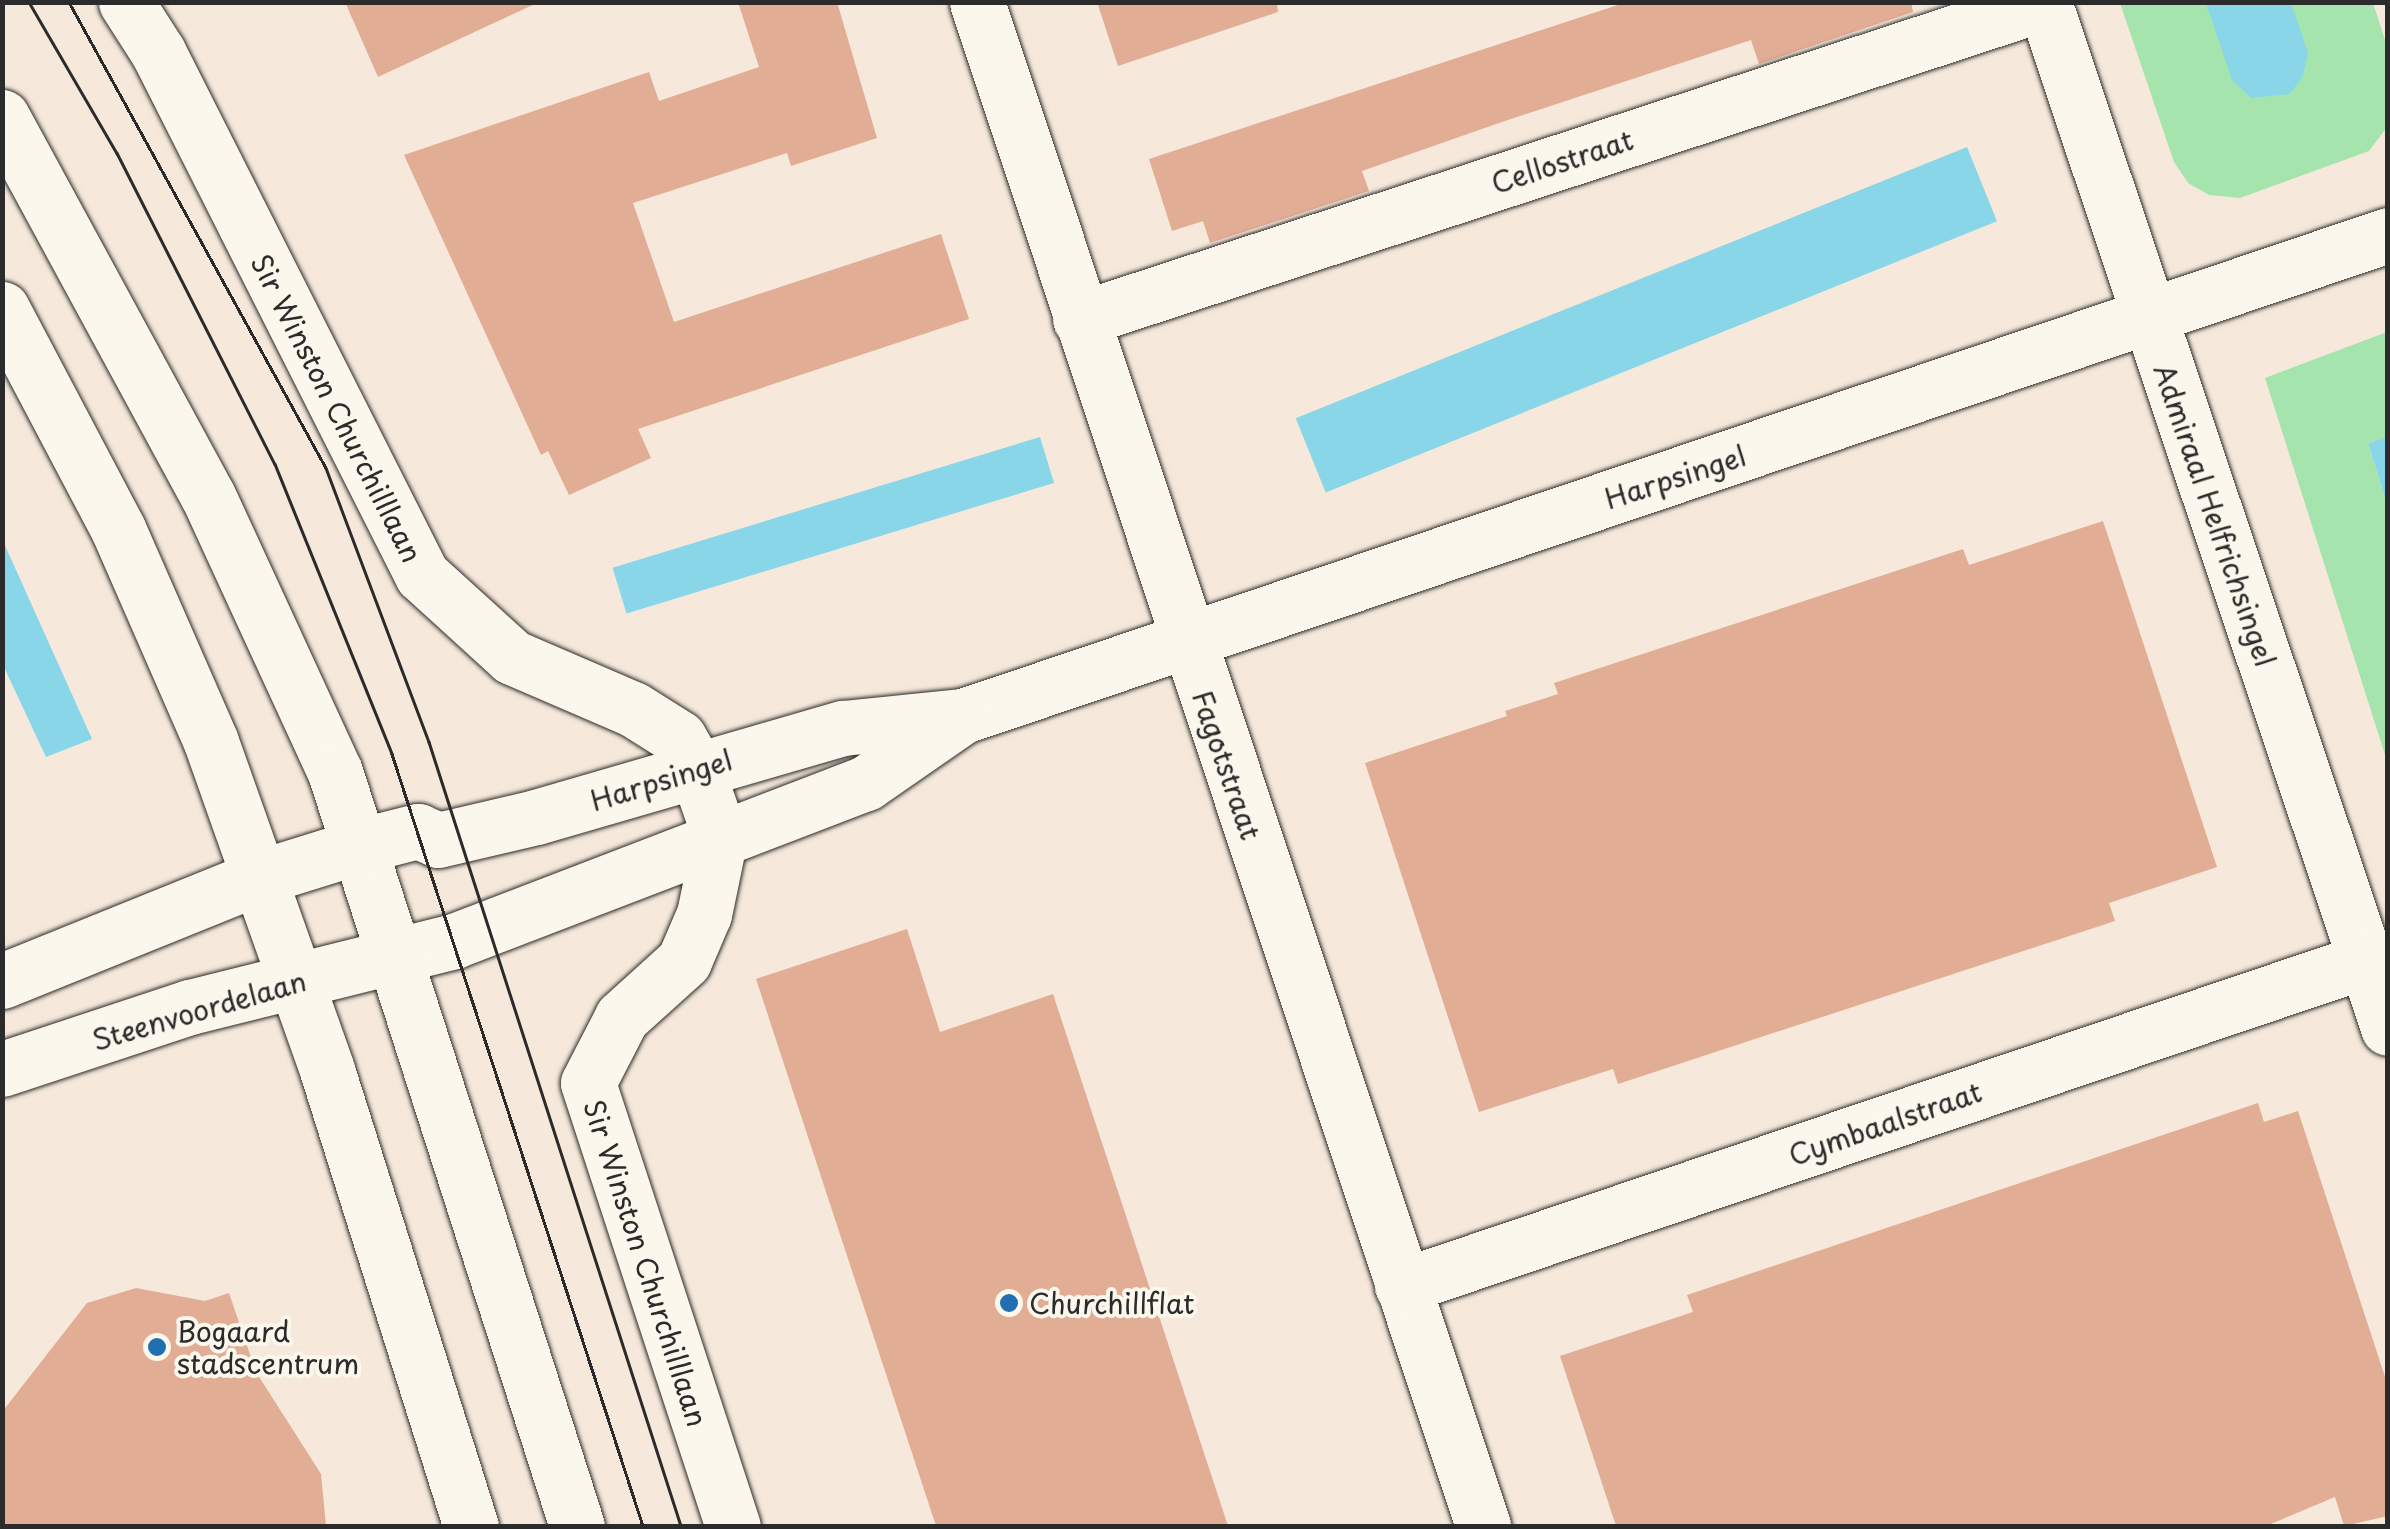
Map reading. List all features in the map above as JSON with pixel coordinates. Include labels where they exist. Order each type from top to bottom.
[{"type":"street","name":"Sir Winston Churchilllaan","points":[[126,2],[158,52],[422,575],[512,658],[632,710],[679,738],[696,768],[720,836],[704,914],[684,961],[622,1017],[588,1083],[733,1526]]},
{"type":"street","name":"Fagotstraat","points":[[977,2],[1184,640],[1483,1526]]},
{"type":"street","name":"Cellostraat","points":[[1080,319],[2044,3]]},
{"type":"street","name":"Admiraal Helfrichsingel","points":[[2044,3],[2388,1028]]},
{"type":"street","points":[[2,117],[208,496],[363,845],[577,1526]]},
{"type":"street","name":"Harpsingel","points":[[363,845],[418,831],[438,840],[843,728],[962,716],[2388,235]]},
{"type":"street","points":[[2,309],[118,529],[211,742],[296,980],[471,1526]]},
{"type":"street","name":"Harpsingel","points":[[397,959],[866,783],[962,716]]},
{"type":"street","points":[[2,980],[258,878],[363,845]]},
{"type":"street","name":"Steenvoordelaan","points":[[2,1069],[190,1007],[397,959]]},
{"type":"street","name":"Cymbaalstraat","points":[[1402,1286],[2367,960]]},
{"type":"green space","points":[[2120,3],[2373,3],[2387,46],[2387,127],[2369,151],[2240,198],[2209,195],[2188,183],[2174,162]]},
{"type":"green space","points":[[2387,332],[2387,437],[2368,443],[2387,504],[2387,761],[2265,378]]},
{"type":"water","points":[[2206,3],[2291,3],[2308,53],[2303,76],[2290,94],[2251,98],[2232,80]]},
{"type":"water","points":[[1967,147],[1997,221],[1326,492],[1296,418]]},
{"type":"water","points":[[1040,437],[1054,483],[627,614],[613,568]]},
{"type":"water","points":[[2388,437],[2387,504],[2368,443]]},
{"type":"water","points":[[3,541],[92,739],[46,757],[3,665]]},
{"type":"building","points":[[345,2],[539,2],[378,77]]},
{"type":"building","points":[[738,2],[837,2],[877,138],[791,166],[787,153],[633,203],[674,322],[941,234],[969,319],[638,429],[651,458],[569,495],[548,451],[541,455],[404,155],[649,72],[659,101],[759,67]]},
{"type":"building","points":[[1097,2],[1277,2],[1278,12],[1118,66]]},
{"type":"building","points":[[1627,2],[1911,2],[1913,12],[1759,64],[1751,40],[1362,171],[1369,191],[1210,243],[1203,221],[1172,231],[1149,159]]},
{"type":"building","points":[[2103,521],[2217,867],[2109,903],[2115,921],[1618,1084],[1613,1069],[1479,1112],[1365,763],[1507,716],[1505,711],[1558,694],[1554,683],[1963,549],[1969,565]]},
{"type":"building","name":"Churchillflat","points":[[907,929],[940,1032],[1053,994],[1228,1526],[936,1526],[756,979]]},
{"type":"building","points":[[2258,1103],[2264,1122],[2298,1111],[2388,1386],[2388,1516],[2344,1526],[2335,1497],[2266,1526],[1616,1526],[1560,1356],[1693,1312],[1687,1295]]},
{"type":"building","points":[[136,1288],[205,1301],[229,1293],[256,1372],[321,1474],[326,1526],[2,1526],[2,1412],[87,1303]]},
{"type":"tram line","points":[[29,2],[117,153],[275,464],[392,754],[643,1526]]},
{"type":"tram line","points":[[69,2],[326,468],[429,742],[681,1526]]},
{"type":"place","name":"Churchillflat","points":[[1009,1303]]},
{"type":"place","name":"Bogaard stadscentrum","points":[[157,1347]]}]
